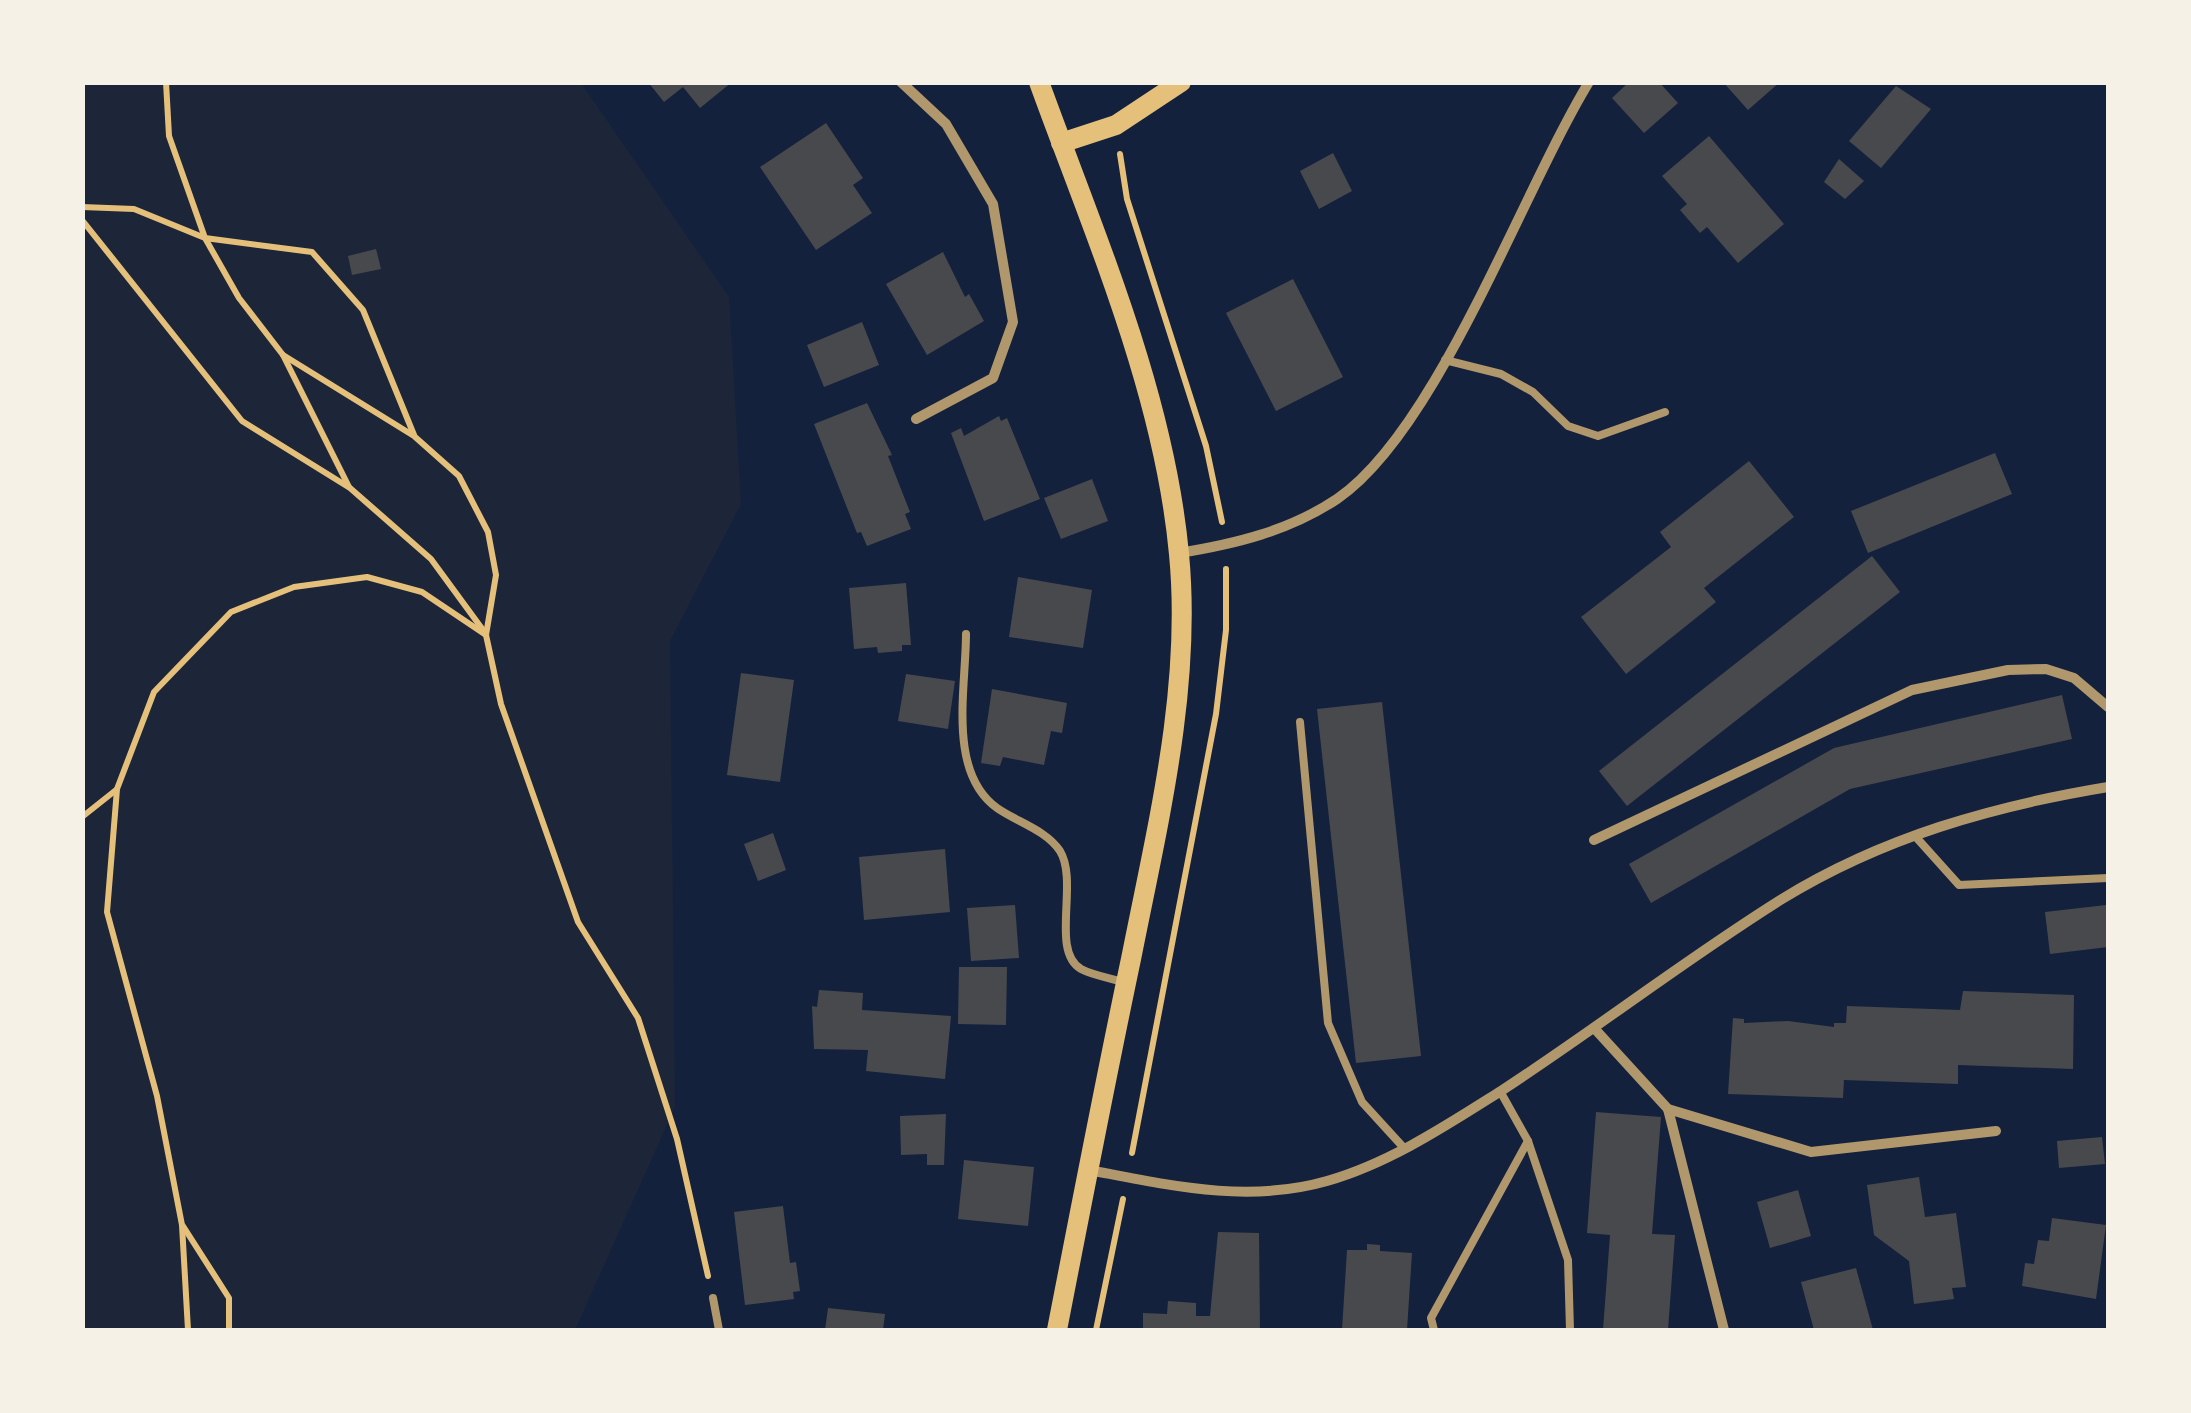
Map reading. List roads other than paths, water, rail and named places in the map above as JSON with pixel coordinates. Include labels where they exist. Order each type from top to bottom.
[{"type":"main road","points":[[1061,144],[1116,125],[1181,82]]},
{"type":"main road","points":[[1043,84],[1145,388],[1163,456],[1179,553],[1181,630],[1175,710],[1057,1330]]},
{"type":"street","points":[[901,82],[946,124],[993,204],[1014,322],[993,378],[916,419]]},
{"type":"street","points":[[1179,553],[1245,542],[1338,498],[1390,446],[1445,360],[1558,133],[1589,82]]},
{"type":"street","points":[[1594,840],[1912,690],[2008,670],[2046,669],[2074,678],[2108,707]]},
{"type":"street","points":[[1088,1170],[1174,1189],[1230,1192],[1325,1182],[1404,1148],[1500,1092],[1784,898],[1913,834],[2019,802],[2108,787]]},
{"type":"street","points":[[1594,1028],[1668,1109],[1724,1330]]},
{"type":"street","points":[[1668,1109],[1810,1152],[1996,1131]]},
{"type":"lane","points":[[1445,360],[1501,374],[1533,392],[1568,426],[1598,436],[1666,412]]},
{"type":"lane","points":[[966,634],[965,751],[970,777],[979,795],[1042,834],[1059,850],[1066,867],[1069,952],[1078,968],[1126,983]]},
{"type":"lane","points":[[1300,722],[1328,1024],[1362,1102],[1404,1148]]},
{"type":"lane","points":[[1913,834],[1959,884],[2108,878]]},
{"type":"lane","points":[[1500,1092],[1528,1141],[1568,1260],[1570,1330]]},
{"type":"lane","points":[[1434,1330],[1432,1318],[1528,1141]]},
{"type":"lane","points":[[713,1298],[719,1330]]}]
